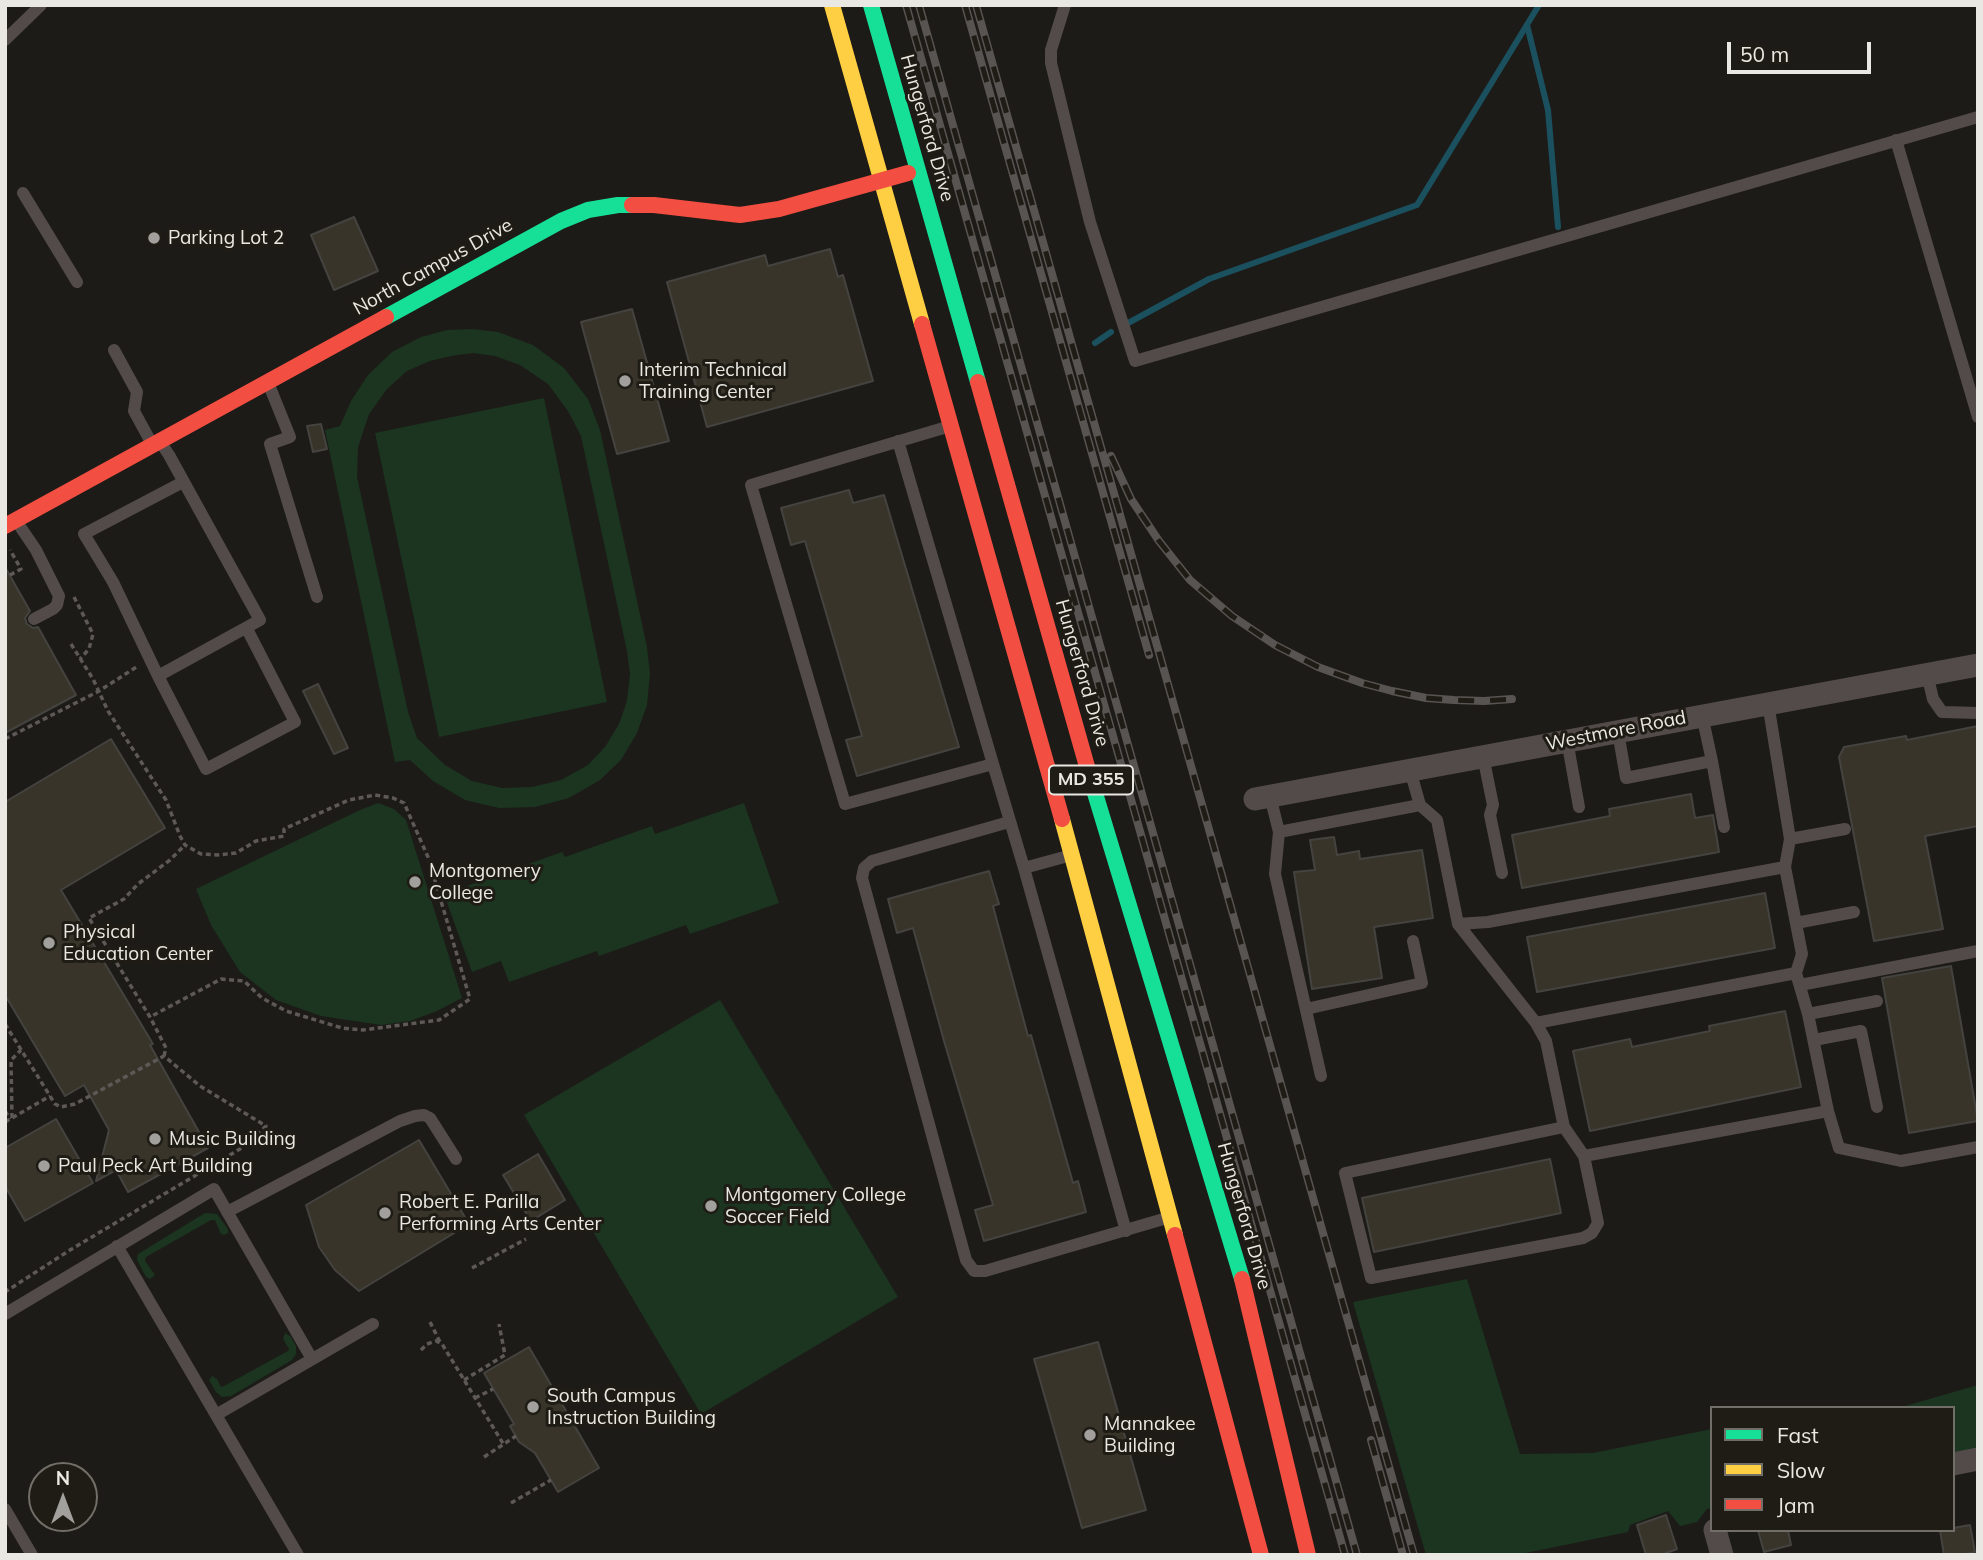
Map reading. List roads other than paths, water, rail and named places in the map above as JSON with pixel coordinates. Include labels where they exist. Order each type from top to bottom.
[{"type":"main road","name":"Hungerford Drive","points":[[832,5],[951,425],[1090,849],[1242,1278],[1308,1555]]},
{"type":"main road","name":"Hungerford Drive","points":[[872,5],[1090,849],[1171,1217],[1261,1555]]},
{"type":"main road","name":"North Campus Drive","points":[[11,523],[553,225],[588,210],[618,205],[654,205],[740,215],[779,209],[917,171]]},
{"type":"street","name":"Westmore Road","points":[[1263,798],[1978,664]]},
{"type":"street","points":[[1955,1464],[1978,1459]]},
{"type":"street","points":[[1716,1532],[1722,1555]]},
{"type":"lane","points":[[5,40],[41,5]]},
{"type":"lane","points":[[1065,5],[1051,50],[1051,63],[1090,222],[1135,361],[1978,117]]},
{"type":"lane","points":[[1896,140],[1978,417]]},
{"type":"lane","points":[[23,193],[77,282]]},
{"type":"lane","points":[[114,349],[137,392],[134,411],[183,482],[260,620],[158,676]]},
{"type":"lane","points":[[267,381],[290,437],[270,444],[317,597]]},
{"type":"lane","points":[[951,425],[751,485],[845,804],[993,764]]},
{"type":"lane","points":[[898,441],[1024,868],[1126,1231]]},
{"type":"lane","points":[[183,482],[85,534],[113,582],[206,769],[295,722],[247,629]]},
{"type":"lane","points":[[11,523],[36,550],[59,596],[57,606],[34,619]]},
{"type":"lane","points":[[1927,674],[1933,699],[1942,712],[1978,713]]},
{"type":"lane","points":[[1768,703],[1790,839],[1785,867],[1802,954],[1798,979],[1839,1148],[1901,1161],[1978,1147]]},
{"type":"lane","points":[[1702,715],[1724,827]]},
{"type":"lane","points":[[1618,732],[1626,778],[1712,761]]},
{"type":"lane","points":[[1567,740],[1579,807]]},
{"type":"lane","points":[[1483,756],[1493,804],[1490,815],[1502,873]]},
{"type":"lane","points":[[1409,770],[1420,805],[1437,820],[1458,924],[1536,1023],[1546,1041],[1564,1127],[1584,1156],[1598,1223],[1592,1233],[1583,1238],[1371,1278],[1345,1173],[1564,1127]]},
{"type":"lane","points":[[1263,798],[1279,832],[1275,874],[1321,1076]]},
{"type":"lane","points":[[1279,832],[1420,805]]},
{"type":"lane","points":[[1009,822],[872,861],[864,868],[862,877],[966,1260],[974,1271],[985,1271],[1171,1217]]},
{"type":"lane","points":[[1790,839],[1845,829]]},
{"type":"lane","points":[[1024,868],[1090,849]]},
{"type":"lane","points":[[1458,924],[1488,922],[1785,867]]},
{"type":"lane","points":[[1796,923],[1854,912]]},
{"type":"lane","points":[[1306,1009],[1422,983],[1413,941]]},
{"type":"lane","points":[[1536,1023],[1798,979],[1977,955]]},
{"type":"lane","points":[[1808,1014],[1877,1001]]},
{"type":"lane","points":[[1814,1040],[1860,1031],[1877,1107]]},
{"type":"lane","points":[[1584,1156],[1828,1111]]},
{"type":"lane","points":[[227,1212],[400,1121],[415,1116],[424,1115],[430,1118],[456,1160]]},
{"type":"lane","points":[[5,1314],[214,1189],[312,1359]]},
{"type":"lane","points":[[117,1247],[298,1555]]},
{"type":"lane","points":[[216,1415],[373,1324]]},
{"type":"lane","points":[[5,1508],[32,1555]]},
{"type":"waterway","points":[[1130,322],[1209,279],[1417,205],[1539,5]]},
{"type":"waterway","points":[[1527,25],[1548,110],[1558,227]]},
{"type":"waterway","points":[[1095,343],[1111,332]]},
{"type":"railway","points":[[906,5],[1345,1555]]},
{"type":"railway","points":[[919,5],[1357,1555]]},
{"type":"railway","points":[[965,5],[1149,655]]},
{"type":"railway","points":[[976,5],[1414,1555]]},
{"type":"railway","points":[[1111,456],[1131,499],[1190,580],[1232,616],[1275,645],[1318,667],[1392,691],[1454,700],[1512,699]]},
{"type":"railway","points":[[1371,1440],[1403,1555]]},
{"type":"place","name":"Parking Lot 2","points":[[154,238]]},
{"type":"place","name":"Interim Technical Training Center","points":[[625,381]]},
{"type":"place","name":"Montgomery College","points":[[415,882]]},
{"type":"place","name":"Physical Education Center","points":[[49,943]]},
{"type":"place","name":"Music Building","points":[[155,1139]]},
{"type":"place","name":"Paul Peck Art Building","points":[[44,1166]]},
{"type":"place","name":"Montgomery College Soccer Field","points":[[711,1206]]},
{"type":"place","name":"Robert E. Parilla Performing Arts Center","points":[[385,1213]]},
{"type":"place","name":"South Campus Instruction Building","points":[[533,1407]]},
{"type":"place","name":"Mannakee Building","points":[[1090,1435]]}]
